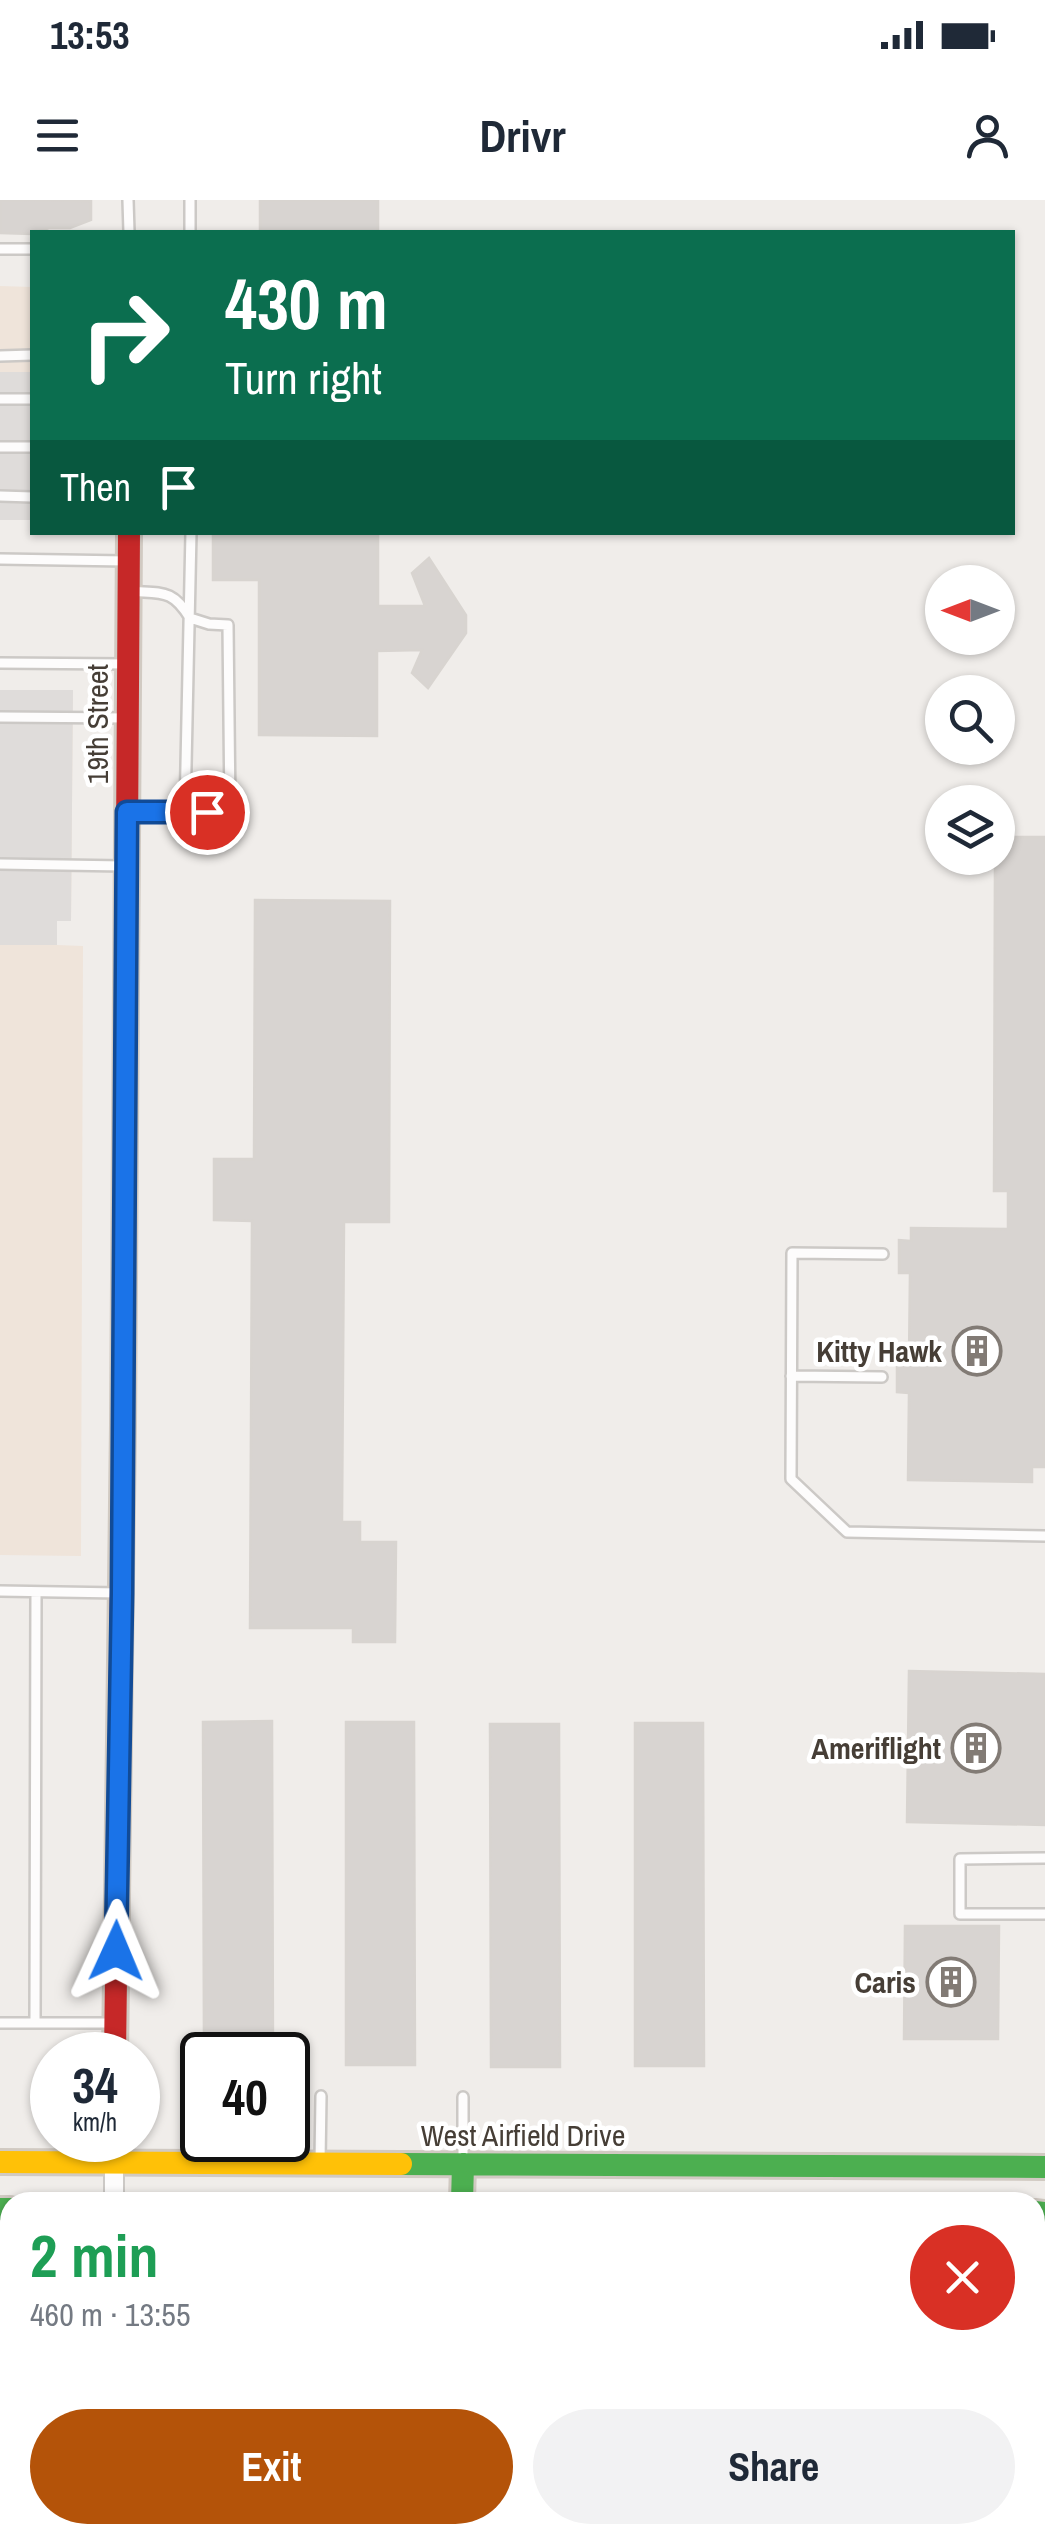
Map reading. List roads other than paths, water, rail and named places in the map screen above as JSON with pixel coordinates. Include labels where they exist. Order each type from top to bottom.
[{"type":"street","name":"19th Street","points":[[115,2032],[122,1593],[128,535]]},
{"type":"street","name":"West Airfield Drive","points":[[0,2162],[1045,2167]]},
{"type":"street","points":[[114,2164],[114,2192]]},
{"type":"street","points":[[462,2192],[463,2164]]},
{"type":"lane","points":[[190,200],[190,230]]},
{"type":"lane","points":[[128,204],[129,230]]},
{"type":"lane","points":[[0,248],[30,248]]},
{"type":"lane","points":[[0,356],[30,355]]},
{"type":"lane","points":[[0,399],[30,399]]},
{"type":"lane","points":[[0,447],[30,447]]},
{"type":"lane","points":[[0,496],[30,496]]},
{"type":"lane","points":[[185,812],[191,535]]},
{"type":"lane","points":[[0,559],[128,560]]},
{"type":"lane","points":[[127,812],[230,812],[228,625],[190,618],[179,600],[167,594],[128,591]]},
{"type":"lane","points":[[0,663],[128,664]]},
{"type":"lane","points":[[0,717],[128,718]]},
{"type":"lane","points":[[0,864],[126,866]]},
{"type":"lane","points":[[882,1254],[792,1253],[791,1479],[848,1532],[1045,1536]]},
{"type":"lane","points":[[792,1376],[882,1377]]},
{"type":"lane","points":[[0,1591],[122,1593]]},
{"type":"lane","points":[[34,2023],[36,1592]]},
{"type":"lane","points":[[1045,1858],[960,1859],[960,1914],[1045,1914]]},
{"type":"lane","points":[[0,2023],[115,2024]]},
{"type":"lane","points":[[320,2096],[320,2164]]},
{"type":"lane","points":[[463,2097],[463,2164]]},
{"type":"place","name":"Kitty Hawk","points":[[977,1351]]},
{"type":"place","name":"Ameriflight","points":[[976,1748]]},
{"type":"place","name":"Caris","points":[[951,1982]]}]
